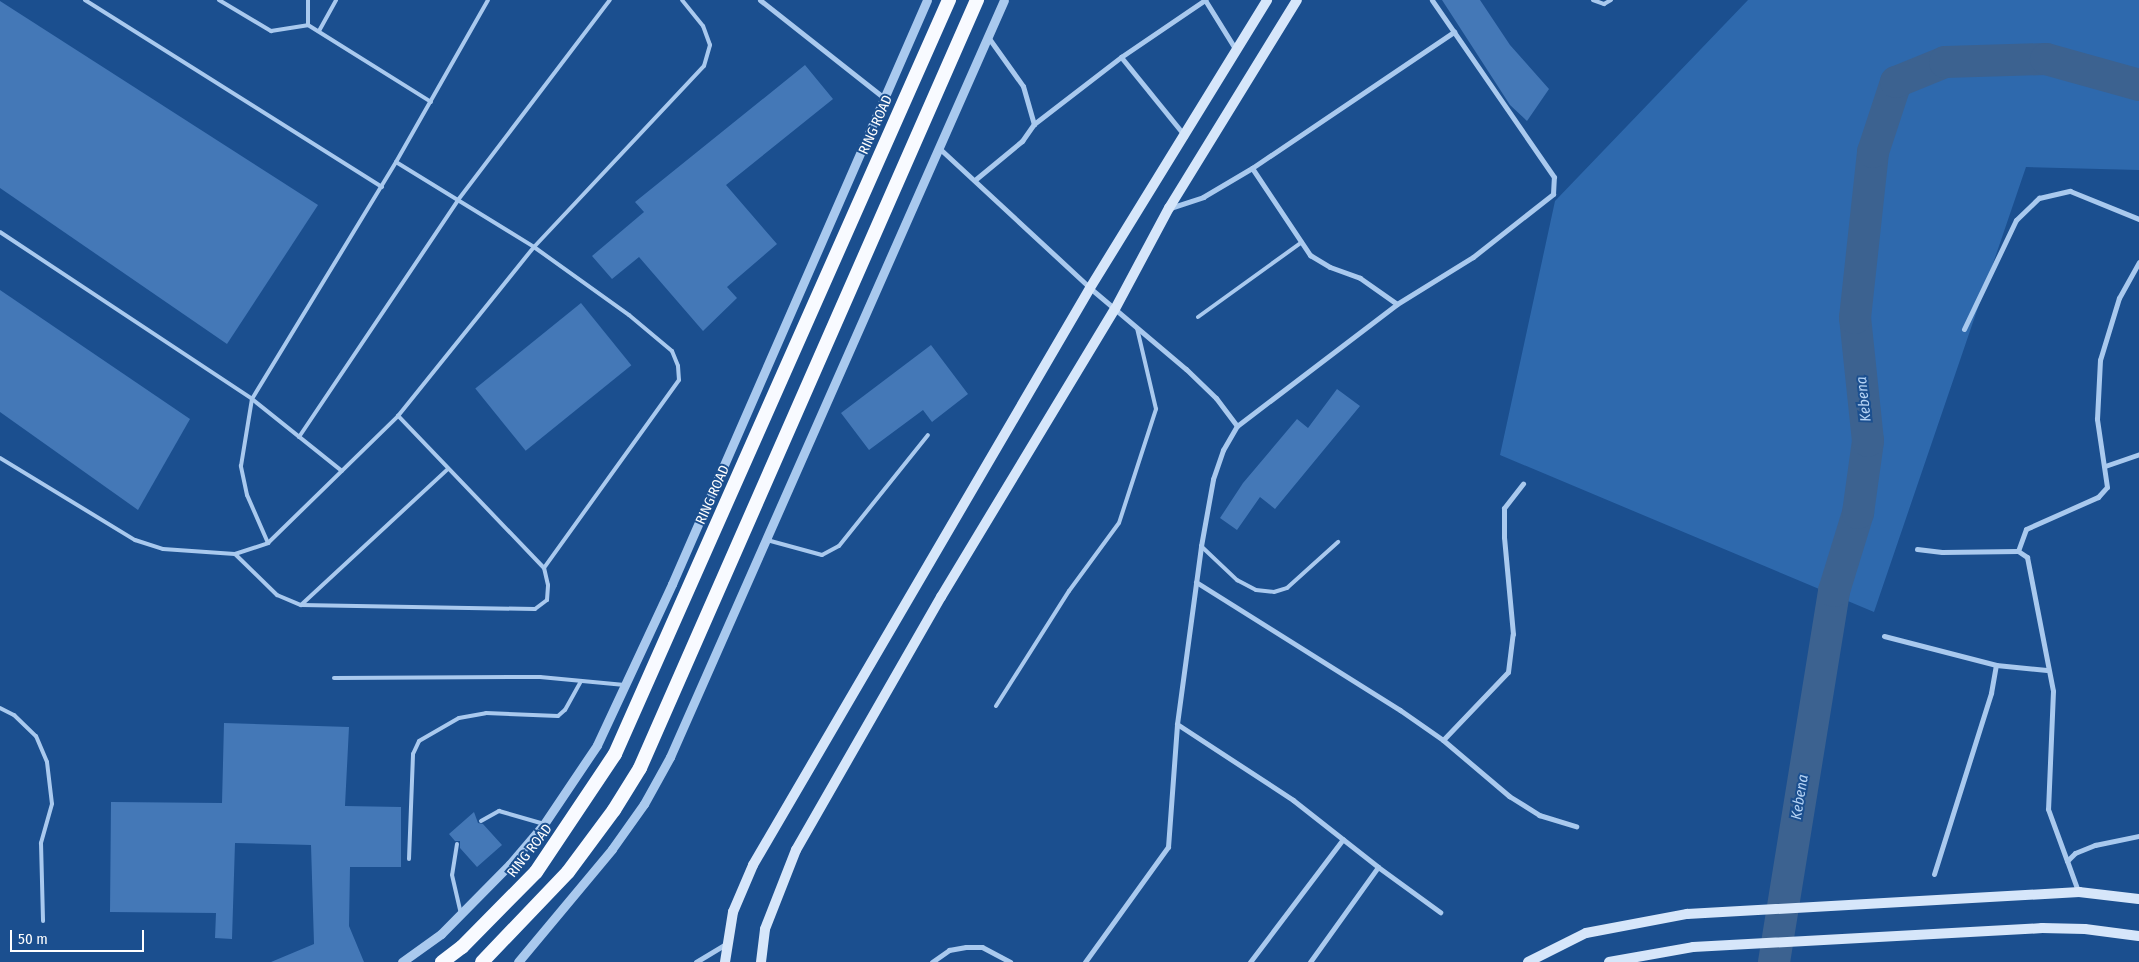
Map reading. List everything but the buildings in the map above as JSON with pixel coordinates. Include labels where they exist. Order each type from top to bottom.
[{"type":"highway","name":"RING ROAD","points":[[442,962],[462,947],[536,872],[615,754],[949,0]]},
{"type":"highway","points":[[482,962],[568,872],[614,810],[640,768],[977,0]]},
{"type":"main road","points":[[725,962],[726,944],[733,912],[753,865],[1090,288],[1237,52],[1267,0]]},
{"type":"main road","points":[[762,962],[766,929],[796,850],[941,598],[1115,309],[1169,208],[1297,0]]},
{"type":"main road","points":[[1528,962],[1586,933],[1687,914],[2079,892],[2139,899]]},
{"type":"main road","points":[[1609,962],[1693,947],[2042,928],[2084,928],[2139,936]]},
{"type":"street","points":[[760,0],[883,97]]},
{"type":"street","points":[[402,962],[461,914],[544,824],[597,745],[927,0]]},
{"type":"street","points":[[518,962],[567,906],[644,804],[705,683],[1004,0]]},
{"type":"street","points":[[976,179],[1022,141],[1034,124],[1121,57],[1205,0],[1237,52]]},
{"type":"street","points":[[1085,962],[1168,847],[1177,724],[1201,546],[1213,479],[1223,450],[1237,426],[1397,304],[1473,257],[1553,194],[1555,188],[1554,177],[1432,0]]},
{"type":"street","points":[[1169,208],[1203,198],[1252,168],[1454,32]]},
{"type":"street","points":[[988,37],[1023,86],[1034,124]]},
{"type":"street","points":[[1121,57],[1185,136]]},
{"type":"street","points":[[939,148],[976,179],[1090,288],[1216,398],[1237,426]]},
{"type":"street","points":[[1252,168],[1310,254],[1330,267],[1360,278],[1397,304]]},
{"type":"street","points":[[1964,329],[2016,220],[2039,198],[2070,191],[2139,219]]},
{"type":"street","points":[[2018,551],[2026,529],[2104,491],[2105,466],[2098,443],[2097,419],[2100,360],[2119,298],[2139,262]]},
{"type":"street","points":[[2105,466],[2139,454]]},
{"type":"street","points":[[1443,740],[1508,672],[1513,634],[1504,537],[1504,508],[1523,484]]},
{"type":"street","points":[[1917,549],[1942,552],[2018,551],[2027,557],[2031,569],[2047,670],[2053,692],[2048,809],[2079,892]]},
{"type":"street","points":[[1196,582],[1285,640],[1349,677],[1443,740],[1517,801],[1539,816],[1576,826]]},
{"type":"street","points":[[1884,636],[1996,665],[2047,670]]},
{"type":"street","points":[[1934,874],[1962,776],[1991,693],[1996,665]]},
{"type":"street","points":[[1177,724],[1293,800],[1378,867],[1440,912]]},
{"type":"street","points":[[2067,861],[2075,854],[2095,845],[2139,836]]},
{"type":"street","points":[[1250,962],[1343,838]]},
{"type":"street","points":[[1310,962],[1378,867]]},
{"type":"street","points":[[696,962],[726,944]]},
{"type":"street","points":[[932,962],[950,950],[966,947],[982,948],[1010,962]]},
{"type":"lane","points":[[85,0],[382,186]]},
{"type":"lane","points":[[220,0],[272,31],[308,25],[431,102]]},
{"type":"lane","points":[[308,0],[308,25]]},
{"type":"lane","points":[[319,31],[336,0]]},
{"type":"lane","points":[[268,543],[247,495],[241,466],[252,399],[382,186],[488,0]]},
{"type":"lane","points":[[299,437],[458,200],[610,0]]},
{"type":"lane","points":[[0,458],[135,540],[163,549],[235,554],[268,543],[398,416],[534,247],[704,66],[710,45],[703,26],[682,0]]},
{"type":"lane","points":[[1593,0],[1604,4],[1611,0]]},
{"type":"lane","points":[[396,162],[534,247],[629,315],[672,352],[678,366],[679,380],[544,568]]},
{"type":"lane","points":[[0,232],[252,399],[342,471]]},
{"type":"lane","points":[[1198,317],[1302,242]]},
{"type":"lane","points":[[996,706],[1069,591],[1119,523],[1156,409],[1138,328]]},
{"type":"lane","points":[[235,554],[277,595],[301,605],[535,608],[547,600],[548,585],[544,568],[398,416]]},
{"type":"lane","points":[[767,540],[822,555],[839,546],[928,435]]},
{"type":"lane","points":[[301,605],[448,469]]},
{"type":"lane","points":[[1201,546],[1238,580],[1256,590],[1274,592],[1287,588],[1338,542]]},
{"type":"lane","points":[[334,678],[530,677],[625,685]]},
{"type":"lane","points":[[409,859],[413,754],[419,741],[459,718],[486,713],[558,716],[565,710],[581,681]]},
{"type":"lane","points":[[0,708],[14,715],[36,736],[47,762],[52,804],[41,843],[43,921]]},
{"type":"lane","points":[[481,821],[499,811],[544,824]]},
{"type":"lane","points":[[457,844],[452,875],[461,914]]},
{"type":"shaded area","points":[[1748,0],[2139,0],[2139,170],[2026,167],[1874,612],[1500,455],[1555,201]]},
{"type":"waterway","name":"Kebena","points":[[1774,962],[1834,591],[1858,513],[1868,441],[1855,318],[1873,152],[1896,82],[1945,62],[2046,59],[2139,85]]}]
